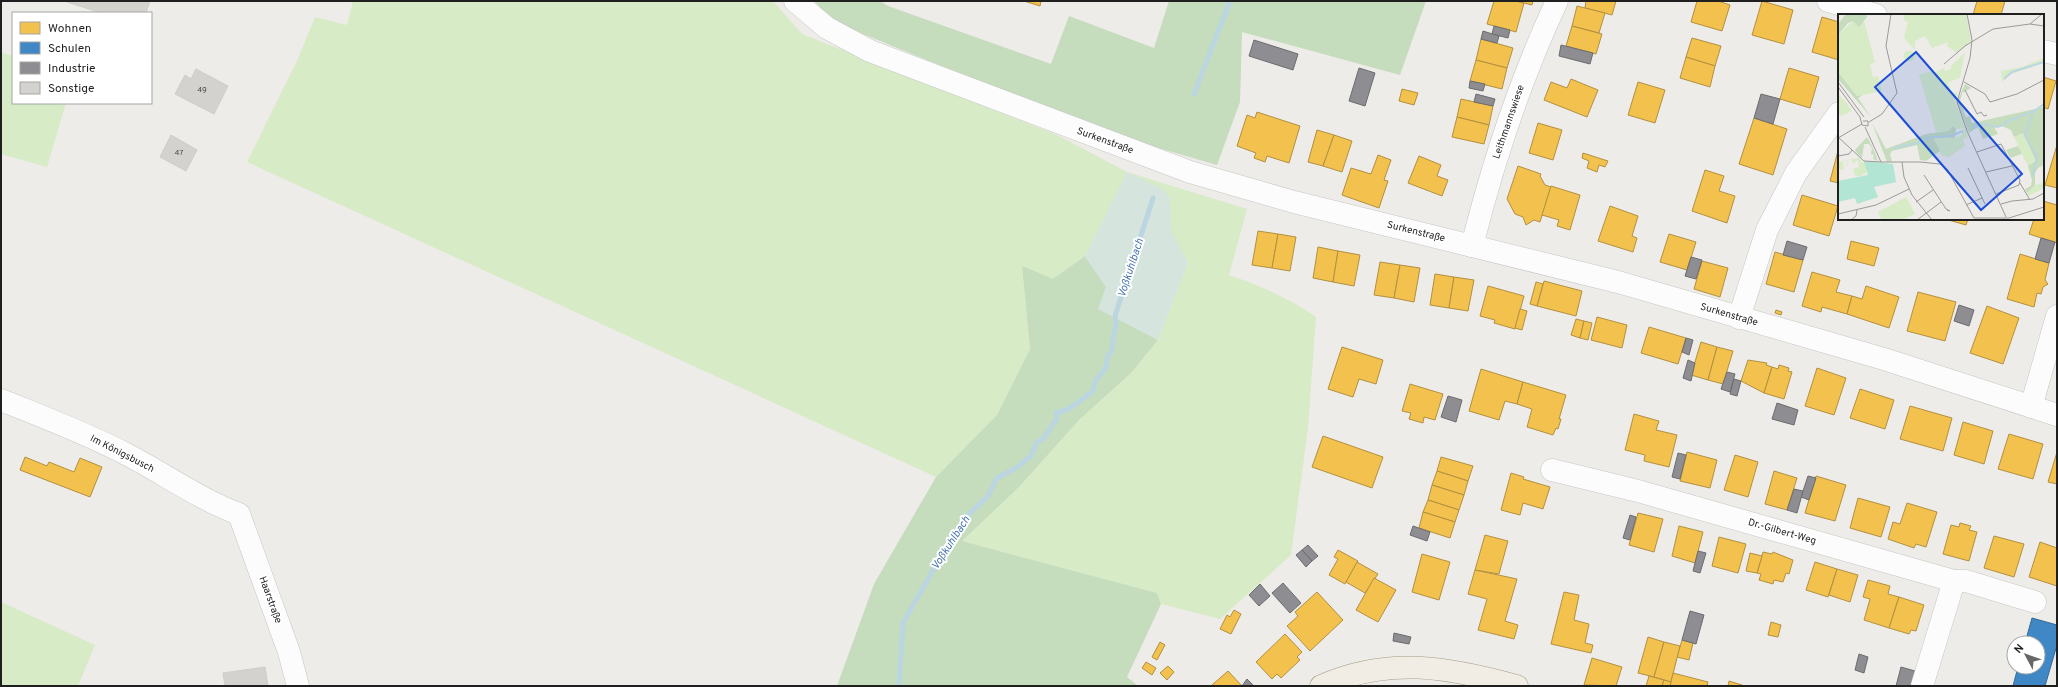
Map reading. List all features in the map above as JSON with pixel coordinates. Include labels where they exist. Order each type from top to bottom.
[{"type":"main road","points":[[1321,686],[1358,674],[1406,667],[1432,667],[1464,672],[1517,686]]},
{"type":"street","name":"Surkenstraße","points":[[795,1],[827,28],[870,51],[1190,172],[1294,202],[1618,282],[1884,359],[2057,415]]},
{"type":"street","name":"Leithmannswiese","points":[[1472,246],[1502,138],[1534,50],[1557,1]]},
{"type":"street","points":[[1828,1],[1873,14]]},
{"type":"street","points":[[2044,51],[2057,54]]},
{"type":"street","points":[[1739,318],[1767,230],[1796,173],[1838,114]]},
{"type":"street","points":[[2031,407],[2057,316]]},
{"type":"street","name":"Im Königsbusch","points":[[1,400],[57,422],[127,454],[203,500],[239,514]]},
{"type":"street","name":"Dr.-Gilbert-Weg","points":[[1552,470],[1612,479],[1638,491],[1954,581],[1966,581],[2035,602]]},
{"type":"street","name":"Haarstraße","points":[[239,514],[289,652],[298,686]]},
{"type":"street","points":[[1922,686],[1954,581]]},
{"type":"green space","points":[[353,1],[773,1],[802,34],[1057,135],[1127,172],[1247,209],[1229,275],[1274,293],[1296,304],[1316,317],[1308,428],[1291,555],[1220,619],[1161,604],[1157,593],[962,541],[1019,487],[1079,420],[1131,373],[1158,340],[1188,263],[1170,231],[1170,199],[1164,191],[1127,173],[1085,256],[1053,279],[1022,267],[1030,349],[997,415],[936,477],[247,162],[297,61],[315,17],[347,25]]},
{"type":"green space","points":[[815,1],[880,1],[888,6],[1051,64],[1069,16],[1154,48],[1169,1],[1426,1],[1400,75],[1242,32],[1240,102],[1217,165],[1107,133],[831,21]]},
{"type":"green space","points":[[1,52],[12,56],[12,104],[66,104],[47,167],[1,154]]},
{"type":"green space","points":[[1085,256],[1106,287],[1099,309],[1158,340],[1131,373],[1079,420],[1019,487],[962,541],[1157,593],[1161,604],[1127,677],[1138,686],[837,686],[874,584],[936,477],[997,415],[1030,349],[1022,266],[1053,279]]},
{"type":"green space","points":[[1,602],[95,645],[78,686],[1,686]]},
{"type":"shaded area","points":[[1127,172],[1164,190],[1170,199],[1171,231],[1188,263],[1158,340],[1098,309],[1106,287],[1085,256]]},
{"type":"building: Wohnen","points":[[1024,1],[1041,1],[1040,6]]},
{"type":"building: Wohnen","points":[[1494,1],[1516,1],[1524,3],[1516,32],[1487,24]]},
{"type":"building: Wohnen","points":[[1516,1],[1533,1],[1532,5]]},
{"type":"building: Wohnen","points":[[1586,1],[1616,1],[1612,15],[1585,8]]},
{"type":"building: Wohnen","points":[[1697,1],[1718,1],[1730,5],[1722,31],[1691,22]]},
{"type":"building: Wohnen","points":[[1762,1],[1793,10],[1784,44],[1752,35]]},
{"type":"building: Wohnen","points":[[1977,1],[2005,1],[2001,14],[1973,14]]},
{"type":"building: Wohnen","points":[[1577,6],[1605,13],[1599,33],[1572,26]]},
{"type":"building: Wohnen","points":[[1822,17],[1838,22],[1838,60],[1812,52]]},
{"type":"building: Wohnen","points":[[1572,26],[1602,34],[1596,54],[1566,46]]},
{"type":"building: Wohnen","points":[[1692,38],[1721,46],[1715,66],[1686,57]]},
{"type":"building: Wohnen","points":[[1481,39],[1513,48],[1507,68],[1476,60]]},
{"type":"building: Wohnen","points":[[1686,57],[1715,66],[1710,87],[1680,78]]},
{"type":"building: Wohnen","points":[[1476,60],[1507,68],[1502,89],[1470,81]]},
{"type":"building: Wohnen","points":[[1789,68],[1819,77],[1810,108],[1780,99]]},
{"type":"building: Wohnen","points":[[2044,77],[2056,81],[2048,109],[2044,107]]},
{"type":"building: Wohnen","points":[[1571,79],[1598,90],[1587,117],[1544,100],[1551,82],[1567,88]]},
{"type":"building: Wohnen","points":[[1638,82],[1665,90],[1655,123],[1628,115]]},
{"type":"building: Wohnen","points":[[1402,89],[1418,93],[1414,105],[1399,101]]},
{"type":"building: Wohnen","points":[[1461,99],[1493,106],[1489,125],[1457,117]]},
{"type":"building: Wohnen","points":[[1257,112],[1300,126],[1289,163],[1267,156],[1265,162],[1254,158],[1256,153],[1237,146],[1247,115],[1255,118]]},
{"type":"building: Wohnen","points":[[1457,117],[1489,125],[1484,144],[1452,137]]},
{"type":"building: Wohnen","points":[[1754,118],[1787,129],[1773,175],[1739,164]]},
{"type":"building: Wohnen","points":[[1538,123],[1562,130],[1553,160],[1529,153]]},
{"type":"building: Wohnen","points":[[1317,130],[1334,135],[1323,166],[1308,162]]},
{"type":"building: Wohnen","points":[[1334,135],[1352,141],[1342,172],[1323,166]]},
{"type":"building: Wohnen","points":[[2057,145],[2057,188],[2045,185]]},
{"type":"building: Wohnen","points":[[1838,151],[1838,183],[1830,181]]},
{"type":"building: Wohnen","points":[[1583,153],[1608,161],[1605,167],[1599,165],[1597,172],[1587,168],[1589,161],[1582,158]]},
{"type":"building: Wohnen","points":[[1378,155],[1391,160],[1384,180],[1388,181],[1379,208],[1342,195],[1351,168],[1371,174]]},
{"type":"building: Wohnen","points":[[1419,156],[1441,165],[1437,176],[1448,180],[1442,196],[1408,183]]},
{"type":"building: Wohnen","points":[[1518,166],[1541,174],[1540,176],[1545,185],[1551,187],[1540,222],[1534,220],[1526,225],[1523,217],[1515,214],[1507,199]]},
{"type":"building: Wohnen","points":[[1705,170],[1724,176],[1719,191],[1735,196],[1727,223],[1692,211]]},
{"type":"building: Wohnen","points":[[1551,186],[1580,195],[1570,230],[1557,226],[1559,220],[1542,215]]},
{"type":"building: Wohnen","points":[[1802,195],[1838,206],[1829,236],[1793,225]]},
{"type":"building: Wohnen","points":[[2044,201],[2057,205],[2057,243],[2029,234],[2034,220],[2044,220]]},
{"type":"building: Wohnen","points":[[1610,206],[1638,216],[1632,236],[1637,238],[1633,252],[1598,241]]},
{"type":"building: Wohnen","points":[[1948,220],[1968,220],[1966,225]]},
{"type":"building: Wohnen","points":[[1258,231],[1278,234],[1272,268],[1252,265]]},
{"type":"building: Wohnen","points":[[1278,234],[1296,237],[1290,271],[1272,268]]},
{"type":"building: Wohnen","points":[[1669,234],[1696,242],[1687,270],[1660,262]]},
{"type":"building: Wohnen","points":[[1851,241],[1879,248],[1874,266],[1847,259]]},
{"type":"building: Wohnen","points":[[1318,247],[1338,251],[1333,282],[1313,278]]},
{"type":"building: Wohnen","points":[[1338,251],[1360,255],[1354,286],[1333,282]]},
{"type":"building: Wohnen","points":[[1775,252],[1803,260],[1794,292],[1766,284]]},
{"type":"building: Wohnen","points":[[2020,254],[2049,263],[2045,280],[2048,284],[2043,287],[2041,294],[2037,293],[2034,307],[2007,299]]},
{"type":"building: Wohnen","points":[[1702,261],[1728,268],[1720,297],[1694,289]]},
{"type":"building: Wohnen","points":[[1380,262],[1400,265],[1394,298],[1374,295]]},
{"type":"building: Wohnen","points":[[1400,265],[1420,268],[1414,302],[1394,298]]},
{"type":"building: Wohnen","points":[[1812,272],[1840,280],[1836,292],[1852,296],[1847,314],[1822,307],[1821,312],[1802,306]]},
{"type":"building: Wohnen","points":[[1435,274],[1454,277],[1449,308],[1430,305]]},
{"type":"building: Wohnen","points":[[1454,277],[1474,280],[1468,311],[1449,308]]},
{"type":"building: Wohnen","points":[[1544,281],[1582,291],[1576,316],[1537,306]]},
{"type":"building: Wohnen","points":[[1536,282],[1543,284],[1537,306],[1530,304]]},
{"type":"building: Wohnen","points":[[1488,286],[1524,296],[1515,329],[1494,323],[1495,320],[1480,316]]},
{"type":"building: Wohnen","points":[[1866,286],[1899,297],[1889,328],[1847,314],[1852,296],[1862,299]]},
{"type":"building: Wohnen","points":[[1918,292],[1956,302],[1945,341],[1907,331]]},
{"type":"building: Wohnen","points":[[1987,306],[2019,318],[2003,364],[1970,353]]},
{"type":"building: Wohnen","points":[[1520,309],[1527,311],[1522,330],[1515,328]]},
{"type":"building: Wohnen","points":[[1776,310],[1782,312],[1781,315],[1775,313]]},
{"type":"building: Wohnen","points":[[1597,317],[1627,325],[1622,348],[1591,340]]},
{"type":"building: Wohnen","points":[[1576,319],[1584,321],[1580,338],[1571,335]]},
{"type":"building: Wohnen","points":[[1584,321],[1592,323],[1588,340],[1580,338]]},
{"type":"building: Wohnen","points":[[1649,327],[1686,338],[1678,364],[1641,353]]},
{"type":"building: Wohnen","points":[[1701,342],[1717,347],[1708,380],[1691,375]]},
{"type":"building: Wohnen","points":[[1342,347],[1383,360],[1376,384],[1359,379],[1353,397],[1328,389]]},
{"type":"building: Wohnen","points":[[1717,347],[1733,351],[1723,384],[1708,380]]},
{"type":"building: Wohnen","points":[[1748,360],[1767,363],[1766,365],[1772,367],[1764,393],[1741,381]]},
{"type":"building: Wohnen","points":[[1779,365],[1789,368],[1788,371],[1792,372],[1784,399],[1764,393],[1772,367],[1778,369]]},
{"type":"building: Wohnen","points":[[1817,368],[1846,378],[1834,415],[1805,406]]},
{"type":"building: Wohnen","points":[[1481,369],[1523,382],[1517,404],[1505,401],[1499,420],[1469,411]]},
{"type":"building: Wohnen","points":[[1523,382],[1566,395],[1559,419],[1561,419],[1558,429],[1556,428],[1553,435],[1527,427],[1532,409],[1517,404]]},
{"type":"building: Wohnen","points":[[1410,384],[1443,394],[1435,420],[1424,417],[1423,423],[1409,419],[1411,413],[1402,411]]},
{"type":"building: Wohnen","points":[[1860,389],[1894,400],[1885,429],[1850,418]]},
{"type":"building: Wohnen","points":[[1910,406],[1952,418],[1943,451],[1900,439]]},
{"type":"building: Wohnen","points":[[1634,414],[1659,421],[1656,430],[1677,435],[1669,467],[1644,461],[1645,455],[1625,450]]},
{"type":"building: Wohnen","points":[[1963,422],[1993,431],[1984,464],[1954,455]]},
{"type":"building: Wohnen","points":[[2009,434],[2043,444],[2033,479],[1998,469]]},
{"type":"building: Wohnen","points":[[1323,436],[1383,457],[1372,488],[1312,467]]},
{"type":"building: Wohnen","points":[[1687,452],[1717,460],[1710,488],[1680,481]]},
{"type":"building: Wohnen","points":[[2057,452],[2057,484],[2048,482]]},
{"type":"building: Wohnen","points":[[1735,455],[1758,462],[1748,497],[1724,490]]},
{"type":"building: Wohnen","points":[[25,457],[47,466],[49,462],[74,472],[80,458],[102,467],[90,497],[20,470]]},
{"type":"building: Wohnen","points":[[1441,457],[1473,466],[1468,481],[1437,471]]},
{"type":"building: Wohnen","points":[[1437,471],[1468,481],[1464,495],[1432,485]]},
{"type":"building: Wohnen","points":[[1774,471],[1797,478],[1787,510],[1765,504]]},
{"type":"building: Wohnen","points":[[1511,473],[1524,477],[1523,479],[1550,487],[1543,509],[1523,503],[1520,515],[1501,510]]},
{"type":"building: Wohnen","points":[[1816,476],[1846,485],[1835,521],[1805,513]]},
{"type":"building: Wohnen","points":[[1432,485],[1464,495],[1459,510],[1428,500]]},
{"type":"building: Wohnen","points":[[1858,498],[1890,507],[1881,537],[1850,528]]},
{"type":"building: Wohnen","points":[[1428,500],[1459,510],[1455,522],[1423,512]]},
{"type":"building: Wohnen","points":[[1907,503],[1937,512],[1926,547],[1916,544],[1914,548],[1888,539],[1893,522],[1900,524]]},
{"type":"building: Wohnen","points":[[1423,512],[1455,522],[1450,538],[1419,528]]},
{"type":"building: Wohnen","points":[[1638,513],[1663,519],[1654,552],[1629,545]]},
{"type":"building: Wohnen","points":[[1960,523],[1971,526],[1969,530],[1977,532],[1969,561],[1943,554],[1951,525],[1959,527]]},
{"type":"building: Wohnen","points":[[1679,526],[1703,532],[1695,563],[1672,556]]},
{"type":"building: Wohnen","points":[[1485,535],[1508,541],[1499,574],[1475,570]]},
{"type":"building: Wohnen","points":[[1994,536],[2024,544],[2014,577],[1984,568]]},
{"type":"building: Wohnen","points":[[1719,537],[1746,544],[1738,573],[1712,566]]},
{"type":"building: Wohnen","points":[[2040,542],[2057,548],[2057,586],[2029,577]]},
{"type":"building: Wohnen","points":[[1338,550],[1358,561],[1345,584],[1329,575],[1338,559],[1334,557]]},
{"type":"building: Wohnen","points":[[1763,552],[1772,554],[1773,552],[1793,560],[1789,574],[1786,573],[1783,582],[1774,580],[1773,584],[1759,580],[1761,574],[1757,573]]},
{"type":"building: Wohnen","points":[[1750,553],[1762,556],[1757,573],[1746,571]]},
{"type":"building: Wohnen","points":[[1422,554],[1450,562],[1439,600],[1412,592]]},
{"type":"building: Wohnen","points":[[1357,562],[1378,574],[1365,593],[1346,582]]},
{"type":"building: Wohnen","points":[[1815,562],[1837,569],[1828,597],[1806,590]]},
{"type":"building: Wohnen","points":[[1837,569],[1858,575],[1850,602],[1829,595]]},
{"type":"building: Wohnen","points":[[1475,570],[1517,579],[1505,621],[1518,625],[1514,639],[1478,630],[1487,599],[1468,594]]},
{"type":"building: Wohnen","points":[[1374,578],[1396,590],[1378,622],[1356,610]]},
{"type":"building: Wohnen","points":[[1868,580],[1890,586],[1888,594],[1899,597],[1889,628],[1864,620],[1870,599],[1863,597]]},
{"type":"building: Wohnen","points":[[1317,592],[1343,620],[1310,651],[1287,626],[1298,616],[1295,612]]},
{"type":"building: Wohnen","points":[[1564,592],[1579,595],[1574,620],[1589,624],[1585,643],[1593,645],[1591,653],[1551,644]]},
{"type":"building: Wohnen","points":[[1899,597],[1924,605],[1916,631],[1911,630],[1909,634],[1889,628]]},
{"type":"building: Wohnen","points":[[1234,610],[1241,614],[1231,634],[1220,629],[1227,615],[1230,617]]},
{"type":"building: Wohnen","points":[[1771,622],[1781,625],[1778,637],[1768,635]]},
{"type":"building: Wohnen","points":[[1285,634],[1302,652],[1297,657],[1300,660],[1281,678],[1277,674],[1272,679],[1256,662]]},
{"type":"building: Wohnen","points":[[1648,637],[1664,642],[1654,677],[1638,673]]},
{"type":"building: Wohnen","points":[[1682,640],[1693,643],[1689,660],[1677,657]]},
{"type":"building: Wohnen","points":[[1160,642],[1165,645],[1157,660],[1152,657]]},
{"type":"building: Wohnen","points":[[1664,642],[1680,646],[1671,682],[1654,677]]},
{"type":"building: Wohnen","points":[[1592,658],[1622,667],[1616,686],[1584,685]]},
{"type":"building: Wohnen","points":[[1146,662],[1156,668],[1152,675],[1142,668]]},
{"type":"building: Wohnen","points":[[1168,666],[1174,672],[1167,680],[1160,673]]},
{"type":"building: Wohnen","points":[[1228,671],[1242,686],[1212,685]]},
{"type":"building: Wohnen","points":[[1673,673],[1708,682],[1707,686],[1670,686]]},
{"type":"building: Wohnen","points":[[1649,676],[1664,680],[1662,686],[1646,686]]},
{"type":"building: Wohnen","points":[[1664,680],[1671,682],[1670,686],[1662,686]]},
{"type":"building: Wohnen","points":[[1729,681],[1745,686],[1728,686]]},
{"type":"building: Schulen","points":[[2032,618],[2057,625],[2057,645],[2045,686],[2013,686],[2016,675],[2046,675],[2046,635],[2027,635]]},
{"type":"building: Industrie","points":[[1494,26],[1510,30],[1508,38],[1492,34]]},
{"type":"building: Industrie","points":[[1483,31],[1499,36],[1497,43],[1481,39]]},
{"type":"building: Industrie","points":[[1254,40],[1298,54],[1293,70],[1249,56]]},
{"type":"building: Industrie","points":[[1561,45],[1593,53],[1590,64],[1559,56]]},
{"type":"building: Industrie","points":[[1359,68],[1375,73],[1365,106],[1349,101]]},
{"type":"building: Industrie","points":[[1470,81],[1485,84],[1483,91],[1469,88]]},
{"type":"building: Industrie","points":[[1476,94],[1495,99],[1493,106],[1474,102]]},
{"type":"building: Industrie","points":[[1761,94],[1780,99],[1773,124],[1754,118]]},
{"type":"building: Industrie","points":[[2041,238],[2055,242],[2049,263],[2035,259]]},
{"type":"building: Industrie","points":[[1787,241],[1807,247],[1803,260],[1783,255]]},
{"type":"building: Industrie","points":[[1691,257],[1702,260],[1696,279],[1685,276]]},
{"type":"building: Industrie","points":[[1959,305],[1974,310],[1969,326],[1954,321]]},
{"type":"building: Industrie","points":[[1686,338],[1693,340],[1689,355],[1682,352]]},
{"type":"building: Industrie","points":[[1688,360],[1695,363],[1691,381],[1683,378]]},
{"type":"building: Industrie","points":[[1727,372],[1735,374],[1730,392],[1721,389]]},
{"type":"building: Industrie","points":[[1734,379],[1741,381],[1737,396],[1730,394]]},
{"type":"building: Industrie","points":[[1448,396],[1462,400],[1456,422],[1441,417]]},
{"type":"building: Industrie","points":[[1777,403],[1798,410],[1794,425],[1772,419]]},
{"type":"building: Industrie","points":[[1678,453],[1686,455],[1680,479],[1672,477]]},
{"type":"building: Industrie","points":[[1808,476],[1816,478],[1809,500],[1801,497]]},
{"type":"building: Industrie","points":[[1794,489],[1803,491],[1797,513],[1787,510]]},
{"type":"building: Industrie","points":[[1630,515],[1636,517],[1630,540],[1623,538]]},
{"type":"building: Industrie","points":[[1413,526],[1430,532],[1427,541],[1410,535]]},
{"type":"building: Industrie","points":[[1308,545],[1318,556],[1312,561],[1302,550]]},
{"type":"building: Industrie","points":[[1302,550],[1312,561],[1306,567],[1296,555]]},
{"type":"building: Industrie","points":[[1698,551],[1706,553],[1700,573],[1693,571]]},
{"type":"building: Industrie","points":[[1283,583],[1301,603],[1290,613],[1272,593]]},
{"type":"building: Industrie","points":[[1260,584],[1270,596],[1259,606],[1249,595]]},
{"type":"building: Industrie","points":[[1690,611],[1704,615],[1696,644],[1682,640]]},
{"type":"building: Industrie","points":[[1394,633],[1411,637],[1409,644],[1393,641]]},
{"type":"building: Industrie","points":[[1859,654],[1868,657],[1864,673],[1855,670]]},
{"type":"building: Industrie","points":[[1901,667],[1915,671],[1911,686],[1896,686]]},
{"type":"building: Industrie","points":[[1247,679],[1254,686],[1242,686]]},
{"type":"building: Sonstige","points":[[64,1],[150,1],[146,12],[98,12]]},
{"type":"building: Sonstige","points":[[196,69],[228,86],[214,114],[175,94],[185,75],[191,79]]},
{"type":"building: Sonstige","points":[[171,135],[197,150],[186,171],[160,157]]},
{"type":"building: Sonstige","points":[[265,667],[268,686],[225,686],[223,673]]},
{"type":"waterway","name":"Voßkuhlbach","points":[[1194,94],[1230,1]]},
{"type":"waterway","name":"Voßkuhlbach","points":[[899,686],[903,623],[945,549],[966,517],[988,496],[997,478],[1016,468],[1031,456],[1036,443],[1044,438],[1057,419],[1056,413],[1069,409],[1093,391],[1095,382],[1106,367],[1108,355],[1111,353],[1116,324],[1115,316],[1153,198]]}]
